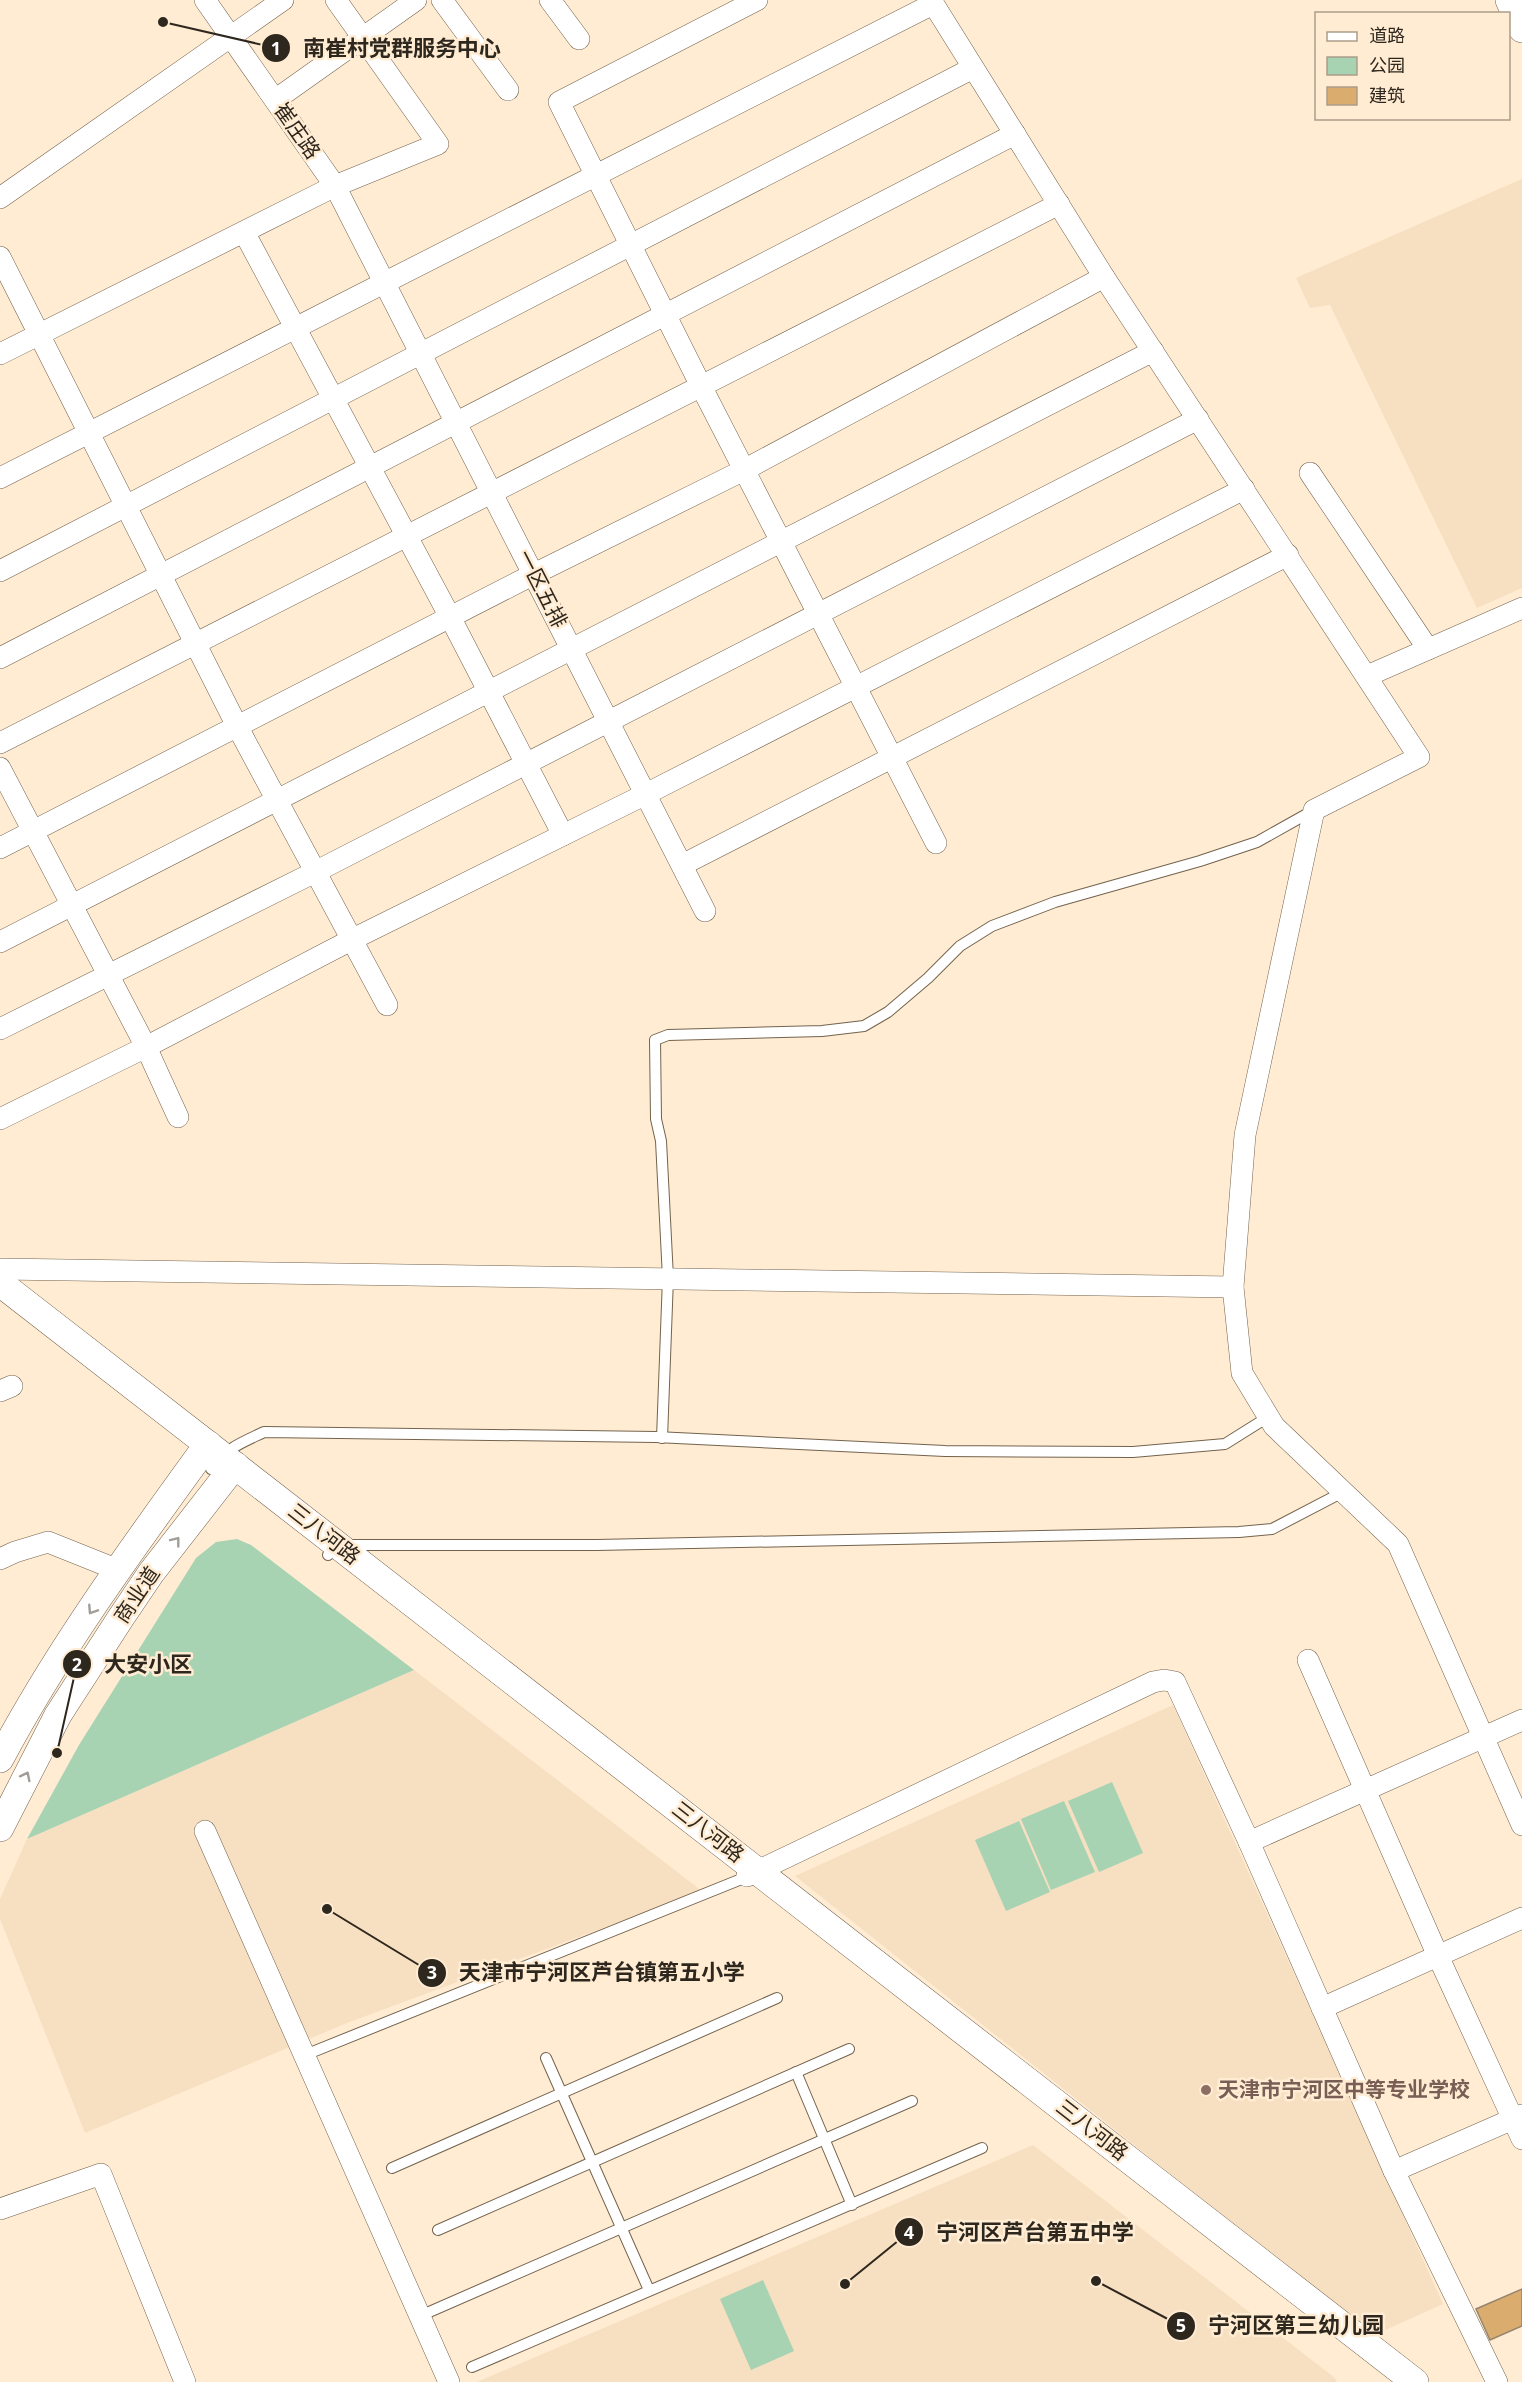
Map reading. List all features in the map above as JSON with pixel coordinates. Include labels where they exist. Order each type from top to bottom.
[{"type":"street","name":"崔庄路","points":[[205,0],[335,186],[381,275]]},
{"type":"street","points":[[0,198],[283,0]]},
{"type":"street","points":[[0,354],[335,186],[438,144],[336,0]]},
{"type":"street","points":[[275,100],[416,0]]},
{"type":"street","points":[[442,0],[508,90]]},
{"type":"street","points":[[550,0],[579,39]]},
{"type":"street","points":[[757,0],[559,102],[701,386],[936,843]]},
{"type":"street","points":[[1509,0],[1522,29]]},
{"type":"street","points":[[0,478],[295,328],[381,275],[595,175],[932,2],[1104,277],[1419,757],[1314,810],[1245,1135],[1233,1287],[1242,1373],[1274,1426],[1398,1544],[1522,1825]]},
{"type":"street","points":[[0,571],[973,68]]},
{"type":"street","points":[[0,658],[1015,134]]},
{"type":"street","points":[[0,743],[1059,204]]},
{"type":"street","points":[[244,232],[450,617],[563,835]]},
{"type":"street","points":[[0,258],[237,726],[387,1005]]},
{"type":"street","name":"一区五排","points":[[381,275],[705,911]]},
{"type":"street","points":[[0,848],[534,574],[744,470],[1104,277]]},
{"type":"street","points":[[0,942],[1153,351]]},
{"type":"street","points":[[0,1029],[315,872],[1198,419]]},
{"type":"street","points":[[1310,473],[1428,649]]},
{"type":"street","points":[[0,1119],[146,1047],[353,939],[646,795],[1244,489]]},
{"type":"street","points":[[682,866],[1288,555]]},
{"type":"street","points":[[1367,676],[1522,608]]},
{"type":"street","points":[[0,768],[146,1047],[178,1117]]},
{"type":"street","points":[[0,1269],[1233,1287]]},
{"type":"street","name":"三八河路","points":[[0,1283],[216,1462]]},
{"type":"street","name":"三八河路","points":[[0,1300],[333,1550],[751,1874],[1415,2382]]},
{"type":"street","name":"商业道","points":[[0,1759],[46,1677],[118,1570],[216,1462]]},
{"type":"street","name":"商业道","points":[[0,1828],[58,1715],[151,1573],[216,1462]]},
{"type":"street","points":[[0,1559],[48,1542],[118,1570]]},
{"type":"street","points":[[1308,1660],[1438,1956],[1518,2117],[1522,2139]]},
{"type":"street","points":[[751,1874],[1153,1682],[1164,1680],[1175,1682],[1249,1842],[1394,2171],[1497,2382]]},
{"type":"street","points":[[1249,1842],[1522,1720]]},
{"type":"street","points":[[205,1831],[449,2382]]},
{"type":"street","name":"三八河路","points":[[751,1874],[1327,2334],[1387,2379]]},
{"type":"street","points":[[1322,2008],[1522,1918]]},
{"type":"street","points":[[1394,2171],[1518,2117]]},
{"type":"street","points":[[0,2209],[100,2174],[185,2382]]},
{"type":"lane","points":[[662,1438],[668,1278],[661,1141],[656,1119],[655,1040],[668,1035],[822,1031],[864,1026],[888,1012],[928,978],[960,946],[992,926],[1055,902],[1200,861],[1257,842],[1314,810]]},
{"type":"lane","points":[[216,1462],[230,1448],[264,1432],[662,1438],[945,1451],[1133,1452],[1225,1444],[1268,1417]]},
{"type":"lane","points":[[333,1550],[1239,1532],[1272,1529],[1343,1492]]},
{"type":"lane","points":[[305,2055],[751,1874]]},
{"type":"lane","points":[[392,2168],[777,1998]]},
{"type":"lane","points":[[438,2230],[849,2049]]},
{"type":"lane","points":[[546,2058],[649,2290]]},
{"type":"lane","points":[[796,2072],[852,2205]]},
{"type":"lane","points":[[420,2316],[912,2101]]},
{"type":"lane","points":[[472,2367],[982,2148]]},
{"type":"shaded area","points":[[1522,179],[1522,588],[1477,608],[1330,305],[1310,308],[1296,278]]},
{"type":"shaded area","points":[[414,1670],[702,1891],[347,2023],[85,2133],[0,1919],[0,1899],[27,1839]]},
{"type":"shaded area","name":"天津市宁河区中等专业学校","points":[[1173,1705],[1443,2304],[1374,2335],[795,1876]]},
{"type":"shaded area","points":[[1033,2145],[1335,2378],[1337,2382],[477,2382]]},
{"type":"green space","points":[[237,1539],[251,1545],[414,1670],[27,1839],[79,1745],[196,1558],[216,1542]]},
{"type":"green space","points":[[1112,1782],[1143,1853],[1099,1872],[1068,1801]]},
{"type":"green space","points":[[1064,1801],[1095,1872],[1051,1890],[1021,1819]]},
{"type":"green space","points":[[1019,1821],[1050,1892],[1006,1911],[975,1840]]},
{"type":"green space","points":[[763,2280],[794,2351],[751,2370],[720,2299]]},
{"type":"building","points":[[1522,2289],[1522,2326],[1490,2340],[1476,2309]]},
{"type":"place","name":"南崔村党群服务中心","points":[[163,22]]},
{"type":"place","name":"大安小区","points":[[57,1753]]},
{"type":"place","name":"天津市宁河区芦台镇第五小学","points":[[327,1909]]},
{"type":"place","name":"天津市宁河区中等专业学校","points":[[1206,2090]]},
{"type":"place","name":"宁河区第三幼儿园","points":[[1096,2281]]},
{"type":"place","name":"宁河区芦台第五中学","points":[[845,2284]]}]
